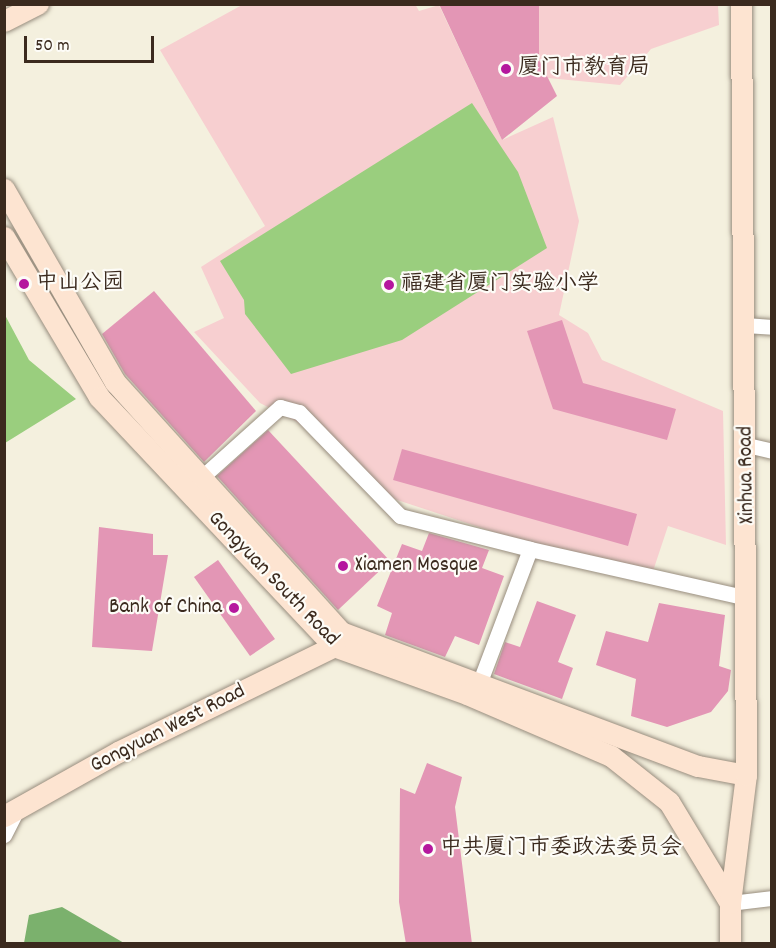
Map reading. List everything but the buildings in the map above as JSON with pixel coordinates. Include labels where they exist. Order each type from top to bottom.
[{"type":"street","points":[[4,21],[38,4]]},
{"type":"street","name":"Xinhua Road","points":[[730,944],[729,903],[747,775],[747,445],[741,4]]},
{"type":"street","name":"Gongyuan South Road","points":[[4,189],[115,382],[341,632],[698,766],[747,775]]},
{"type":"street","name":"Gongyuan South Road","points":[[4,237],[99,397],[334,646],[467,694],[611,756],[669,802],[729,903]]},
{"type":"street","points":[[746,325],[771,327]]},
{"type":"street","points":[[202,477],[280,407],[299,412],[400,516],[530,549],[748,598]]},
{"type":"street","points":[[747,445],[771,451]]},
{"type":"street","points":[[479,684],[530,549]]},
{"type":"street","name":"Gongyuan West Road","points":[[11,813],[118,752],[334,646]]},
{"type":"street","points":[[4,835],[11,813]]},
{"type":"street","points":[[729,903],[771,898]]},
{"type":"shaded area","name":"福建省厦门实验小学","points":[[415,4],[419,11],[439,5],[502,140],[553,117],[579,221],[559,315],[588,333],[602,360],[723,411],[726,545],[668,526],[649,583],[379,494],[297,422],[260,403],[194,332],[224,318],[201,267],[265,226],[160,50],[242,5]]},
{"type":"shaded area","points":[[539,5],[718,5],[719,25],[651,49],[620,85],[548,78],[539,60]]},
{"type":"green space","points":[[472,103],[518,172],[547,248],[402,340],[291,374],[245,314],[244,300],[220,261]]},
{"type":"green space","points":[[5,315],[29,360],[76,399],[5,443]]},
{"type":"green space","points":[[62,907],[124,943],[24,943],[29,915]]},
{"type":"place","name":"厦门市教育局","points":[[506,69]]},
{"type":"place","name":"中山公园","points":[[24,284]]},
{"type":"place","name":"福建省厦门实验小学","points":[[389,285]]},
{"type":"place","name":"Xiamen Mosque","points":[[343,566]]},
{"type":"place","name":"Bank of China","points":[[234,608]]},
{"type":"place","name":"中共厦门市委政法委员会","points":[[428,849]]}]
